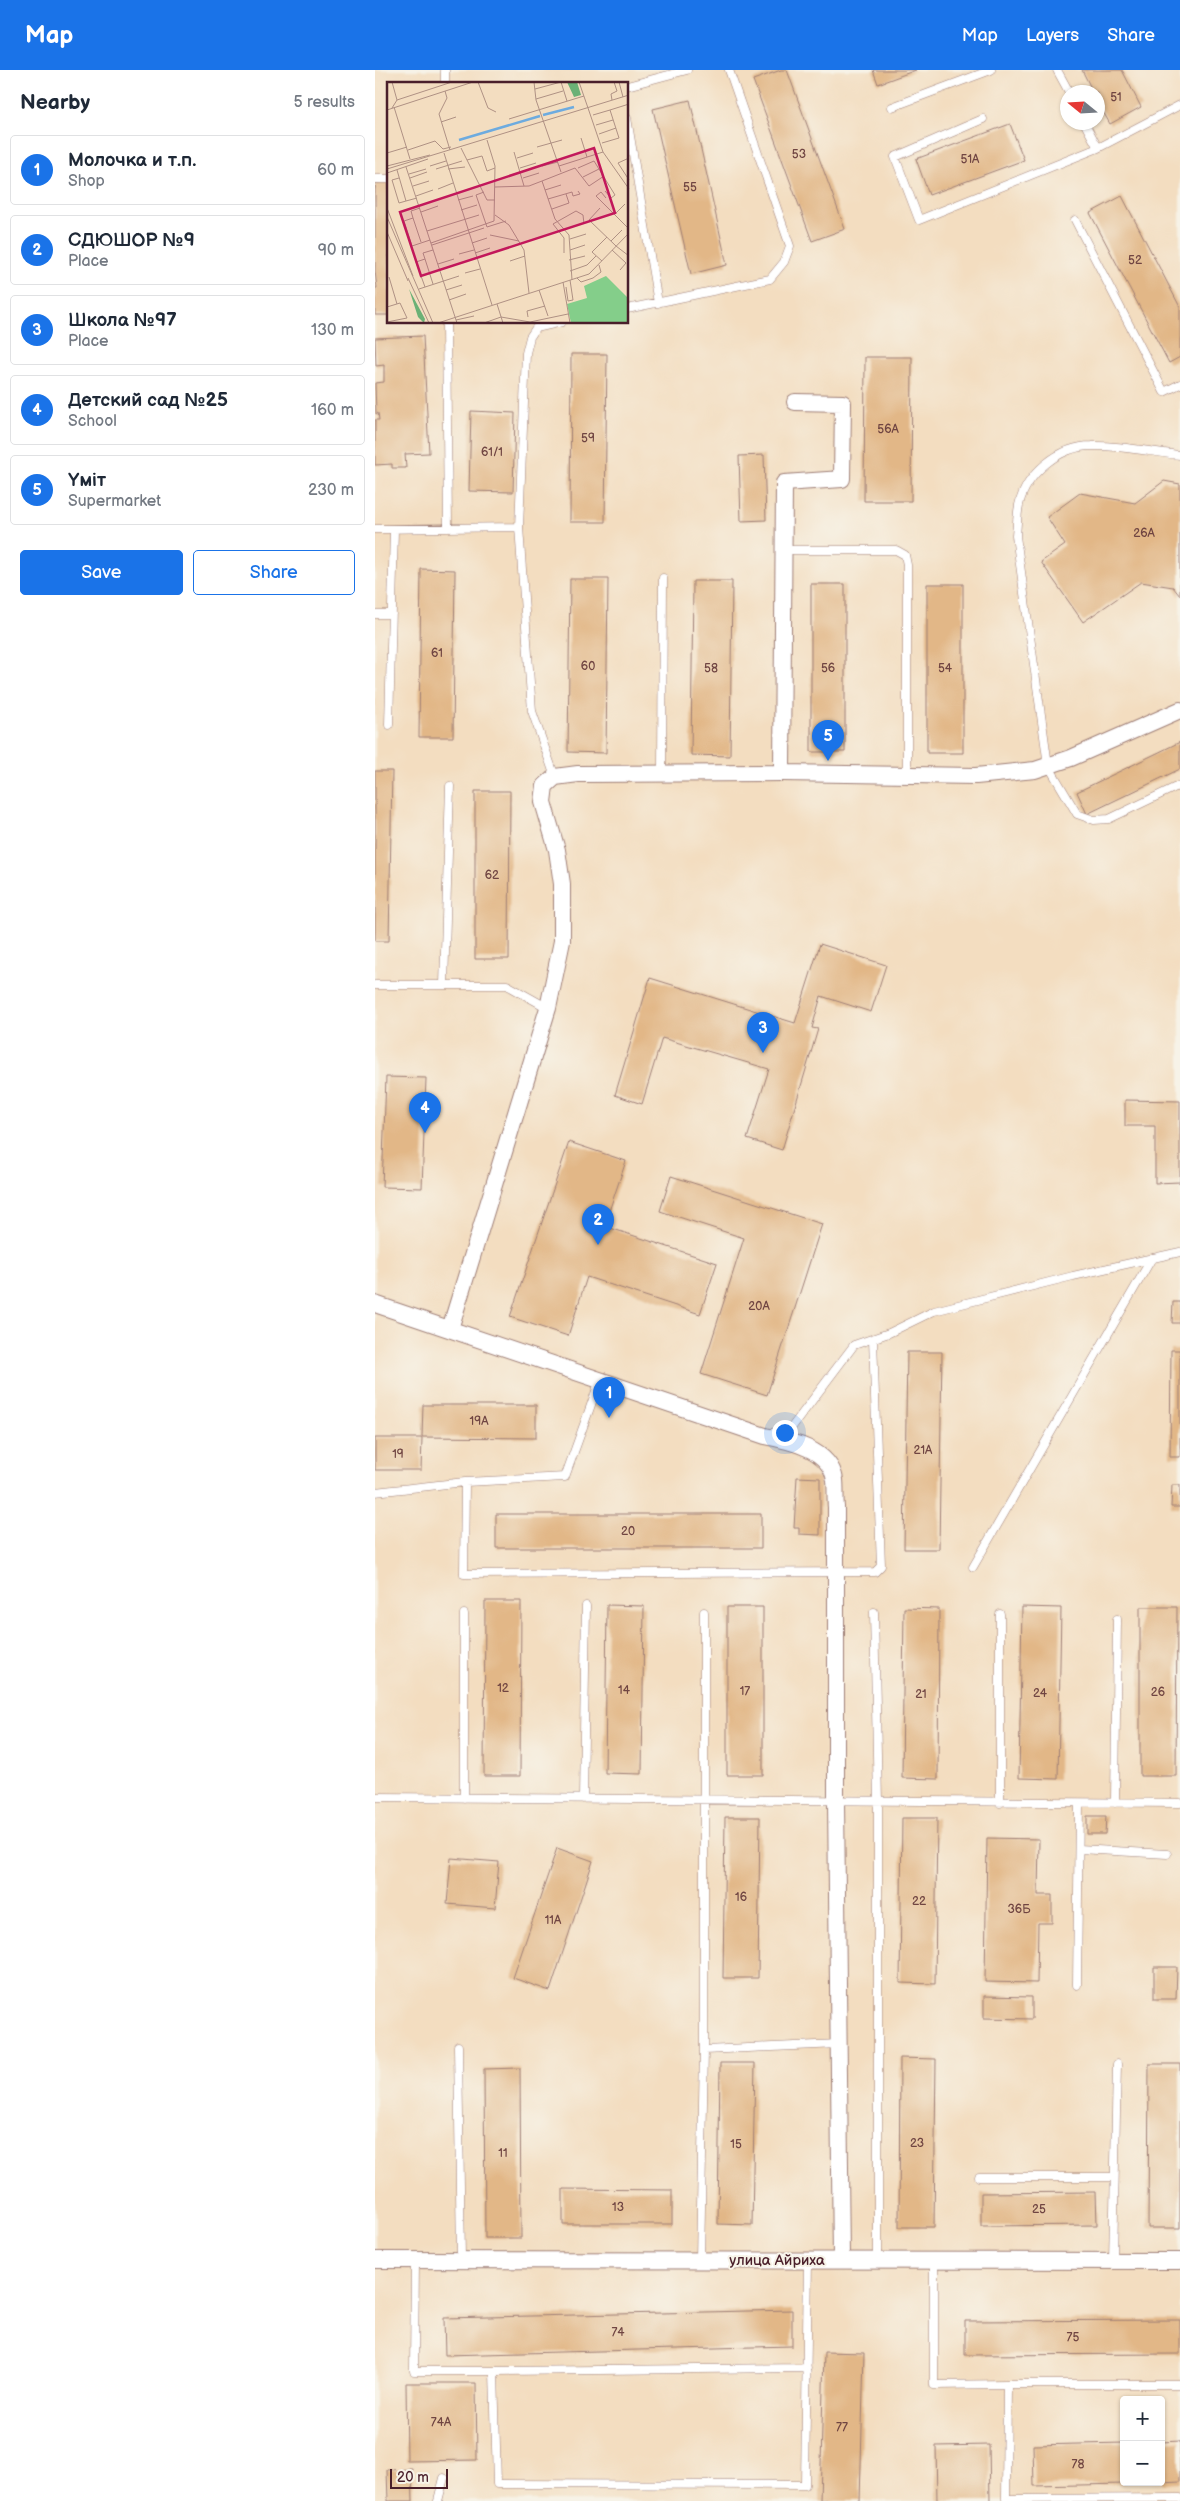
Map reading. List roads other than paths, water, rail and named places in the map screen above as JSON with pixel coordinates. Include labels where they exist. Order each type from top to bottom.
[{"type":"street","points":[[782,773],[784,483],[842,479],[843,403],[795,402]]},
{"type":"street","points":[[450,1329],[548,1008],[562,941],[562,884],[557,850],[543,802],[545,786],[555,777],[577,774],[782,773],[976,776],[1035,770],[1071,758],[1180,710]]},
{"type":"street","points":[[375,1304],[765,1436],[789,1441],[812,1450],[829,1464],[835,1479],[841,2260]]},
{"type":"street","name":"улица Айриха","points":[[375,2260],[1180,2261]]},
{"type":"lane","points":[[629,85],[687,70]]},
{"type":"lane","points":[[629,309],[770,279],[784,262],[790,246],[729,70]]},
{"type":"lane","points":[[892,107],[991,70]]},
{"type":"lane","points":[[1057,70],[1065,85]]},
{"type":"lane","points":[[983,119],[895,156],[919,220],[1098,148],[1180,104]]},
{"type":"lane","points":[[629,130],[658,303]]},
{"type":"lane","points":[[1088,130],[1098,148]]},
{"type":"lane","points":[[1075,220],[1164,392],[1180,384]]},
{"type":"lane","points":[[447,324],[448,528]]},
{"type":"lane","points":[[535,325],[526,353],[519,527],[532,711],[555,777]]},
{"type":"lane","points":[[1180,455],[1090,446],[1063,454],[1045,463],[1027,484],[1019,505],[1016,536],[1048,765],[1077,814],[1094,820],[1109,819],[1180,785]]},
{"type":"lane","points":[[375,530],[519,527]]},
{"type":"lane","points":[[389,725],[394,529]]},
{"type":"lane","points":[[784,550],[896,550],[905,555],[907,565],[907,775]]},
{"type":"lane","points":[[662,774],[663,578]]},
{"type":"lane","points":[[375,614],[392,614]]},
{"type":"lane","points":[[444,985],[449,786]]},
{"type":"lane","points":[[375,985],[507,985],[548,1008]]},
{"type":"lane","points":[[765,1436],[792,1427],[854,1345],[873,1339],[935,1310],[1180,1252]]},
{"type":"lane","points":[[973,1567],[1152,1258]]},
{"type":"lane","points":[[465,1482],[464,1574],[875,1572],[881,1566],[873,1339]]},
{"type":"lane","points":[[375,1492],[465,1482],[565,1477],[600,1380]]},
{"type":"lane","points":[[583,1799],[586,1606]]},
{"type":"lane","points":[[700,2260],[704,2050],[702,1800],[704,1612]]},
{"type":"lane","points":[[874,1612],[878,1802],[878,2260]]},
{"type":"lane","points":[[463,1798],[464,1614]]},
{"type":"lane","points":[[1000,1614],[1000,1803]]},
{"type":"lane","points":[[1115,1803],[1117,1618]]},
{"type":"lane","points":[[375,1797],[1180,1803]]},
{"type":"lane","points":[[1077,1985],[1079,1803]]},
{"type":"lane","points":[[1079,1849],[1167,1854]]},
{"type":"lane","points":[[704,2050],[839,2044]]},
{"type":"lane","points":[[458,2046],[461,2260]]},
{"type":"lane","points":[[1113,2261],[1117,2064]]},
{"type":"lane","points":[[979,2177],[1114,2177]]},
{"type":"lane","points":[[415,2259],[414,2371],[807,2368]]},
{"type":"lane","points":[[494,2371],[497,2484],[805,2485],[808,2260]]},
{"type":"lane","points":[[934,2261],[934,2385],[1180,2384]]},
{"type":"lane","points":[[1007,2384],[1006,2499],[1180,2498]]},
{"type":"lane","points":[[439,2501],[444,2478]]},
{"type":"place","name":"Үміт","points":[[828,761]]},
{"type":"place","name":"Школа №97","points":[[763,1053]]},
{"type":"place","name":"Детский сад №25","points":[[425,1133]]},
{"type":"place","name":"СДЮШОР №9","points":[[598,1245]]},
{"type":"place","name":"Молочка и т.п.","points":[[609,1418]]}]
